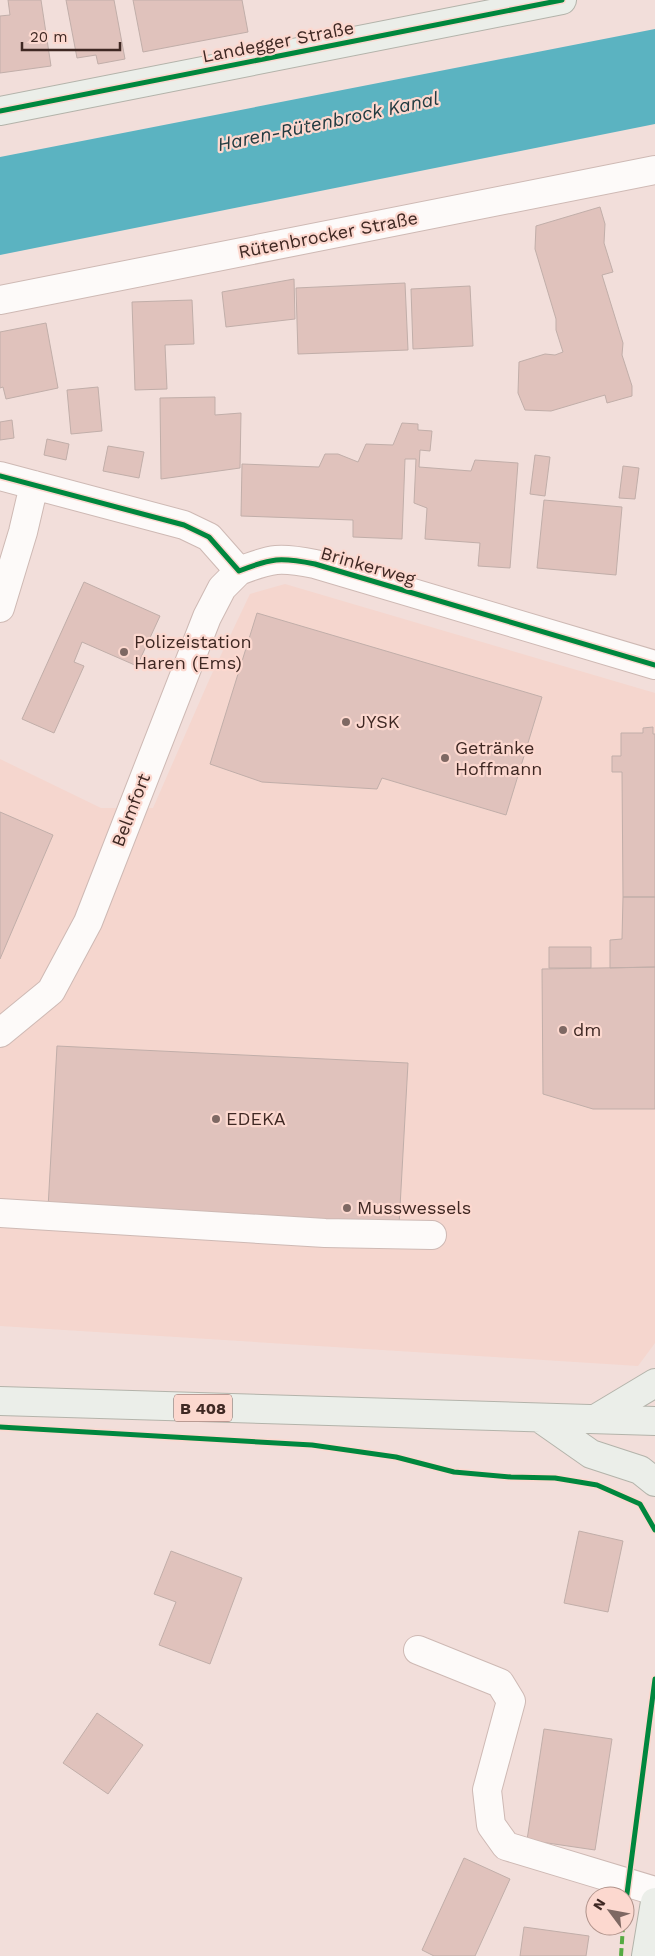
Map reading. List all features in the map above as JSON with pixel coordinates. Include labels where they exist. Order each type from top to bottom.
[{"type":"main road","name":"Landegger Straße","points":[[0,111],[562,0]]},
{"type":"main road","points":[[595,1419],[655,1383]]},
{"type":"main road","name":"B 408","points":[[0,1401],[655,1421]]},
{"type":"main road","points":[[541,1419],[591,1454],[640,1470],[655,1482]]},
{"type":"main road","points":[[646,1956],[655,1902]]},
{"type":"street","name":"Rütenbrocker Straße","points":[[0,300],[655,170]]},
{"type":"street","points":[[0,476],[184,525],[209,537],[239,571]]},
{"type":"street","points":[[0,608],[23,532],[34,485]]},
{"type":"street","name":"Brinkerweg","points":[[239,571],[262,562],[285,558],[315,564],[655,665]]},
{"type":"street","name":"Belmfort","points":[[0,1033],[51,991],[67,963],[88,922],[207,617],[222,588],[239,571]]},
{"type":"street","points":[[0,1213],[325,1233],[432,1235]]},
{"type":"street","points":[[418,1650],[500,1683],[510,1700],[487,1790],[490,1825],[506,1846],[655,1891]]},
{"type":"shaded area","points":[[285,584],[655,693],[655,1343],[638,1366],[0,1326],[0,759],[101,808],[153,808],[210,678],[250,594]]},
{"type":"water","name":"Haren-Rütenbrock Kanal","points":[[655,29],[655,124],[0,255],[0,157]]},
{"type":"building","points":[[8,0],[41,0],[51,66],[0,73],[0,16],[10,15]]},
{"type":"building","points":[[66,0],[114,0],[125,59],[98,64],[96,55],[77,58]]},
{"type":"building","points":[[133,0],[242,0],[248,32],[143,52]]},
{"type":"building","points":[[600,207],[605,224],[604,243],[613,272],[602,275],[623,343],[622,355],[632,386],[632,396],[607,403],[605,395],[551,411],[525,410],[518,393],[519,362],[545,354],[555,355],[563,352],[556,330],[556,319],[535,249],[536,226]]},
{"type":"building","points":[[294,279],[295,319],[226,327],[222,292]]},
{"type":"building","points":[[405,283],[408,350],[298,354],[296,288]]},
{"type":"building","points":[[470,286],[473,346],[413,349],[411,289]]},
{"type":"building","points":[[192,300],[194,344],[165,345],[167,389],[135,390],[132,302]]},
{"type":"building","points":[[46,323],[58,388],[6,399],[3,387],[0,388],[0,332]]},
{"type":"building","points":[[98,387],[102,431],[71,434],[67,390]]},
{"type":"building","points":[[215,397],[215,415],[241,413],[240,468],[161,479],[160,398]]},
{"type":"building","points":[[12,420],[14,438],[0,440],[0,422]]},
{"type":"building","points":[[402,423],[418,424],[418,430],[432,431],[430,451],[420,450],[419,467],[471,471],[475,460],[518,463],[510,568],[478,566],[480,543],[425,539],[427,508],[414,503],[416,459],[405,459],[402,539],[353,537],[353,520],[241,516],[242,464],[319,467],[325,454],[338,454],[358,462],[366,444],[393,445]]},
{"type":"building","points":[[47,439],[69,444],[66,460],[44,455]]},
{"type":"building","points":[[108,446],[144,452],[139,478],[103,471]]},
{"type":"building","points":[[535,455],[550,457],[545,496],[530,494]]},
{"type":"building","points":[[623,466],[639,468],[635,499],[619,498]]},
{"type":"building","points":[[544,500],[622,507],[616,575],[537,568]]},
{"type":"building","name":"Polizeistation Haren (Ems)","points":[[84,582],[160,616],[137,666],[82,642],[74,662],[84,666],[54,733],[22,719]]},
{"type":"building","points":[[257,613],[542,697],[506,815],[382,778],[377,789],[262,782],[210,764]]},
{"type":"building","points":[[653,727],[653,734],[655,734],[655,897],[623,897],[622,772],[612,772],[612,756],[621,756],[621,733],[643,733],[643,728]]},
{"type":"building","points":[[0,812],[53,835],[0,959]]},
{"type":"building","points":[[623,897],[655,897],[655,967],[610,968],[610,940],[622,939]]},
{"type":"building","points":[[549,947],[591,947],[591,968],[549,968]]},
{"type":"building","points":[[655,967],[655,1109],[593,1109],[543,1094],[542,969]]},
{"type":"building","points":[[57,1046],[408,1063],[399,1225],[48,1208]]},
{"type":"building","points":[[579,1531],[623,1541],[608,1612],[564,1603]]},
{"type":"building","points":[[171,1551],[242,1578],[210,1664],[159,1645],[176,1602],[154,1594]]},
{"type":"building","points":[[97,1713],[143,1745],[108,1794],[63,1763]]},
{"type":"building","points":[[544,1729],[612,1739],[595,1850],[527,1840]]},
{"type":"building","points":[[464,1858],[510,1879],[475,1956],[434,1956],[422,1950]]},
{"type":"building","points":[[524,1927],[589,1936],[586,1956],[520,1956]]},
{"type":"marked path","points":[[621,1956],[622,1936]]},
{"type":"cycle path","points":[[0,111],[562,0]]},
{"type":"cycle path","points":[[0,476],[184,525],[209,537],[239,571],[260,563],[276,560],[293,560],[315,564],[655,665]]},
{"type":"cycle path","points":[[0,1427],[312,1445],[396,1457],[454,1472],[511,1477],[555,1478],[597,1485],[640,1504],[655,1530]]},
{"type":"cycle path","points":[[628,1886],[655,1679]]},
{"type":"place","name":"Polizeistation Haren (Ems)","points":[[124,652]]},
{"type":"place","name":"JYSK","points":[[346,722]]},
{"type":"place","name":"Getränke Hoffmann","points":[[445,758]]},
{"type":"place","name":"dm","points":[[563,1030]]},
{"type":"place","name":"EDEKA","points":[[216,1119]]},
{"type":"place","name":"Musswessels","points":[[347,1208]]}]
